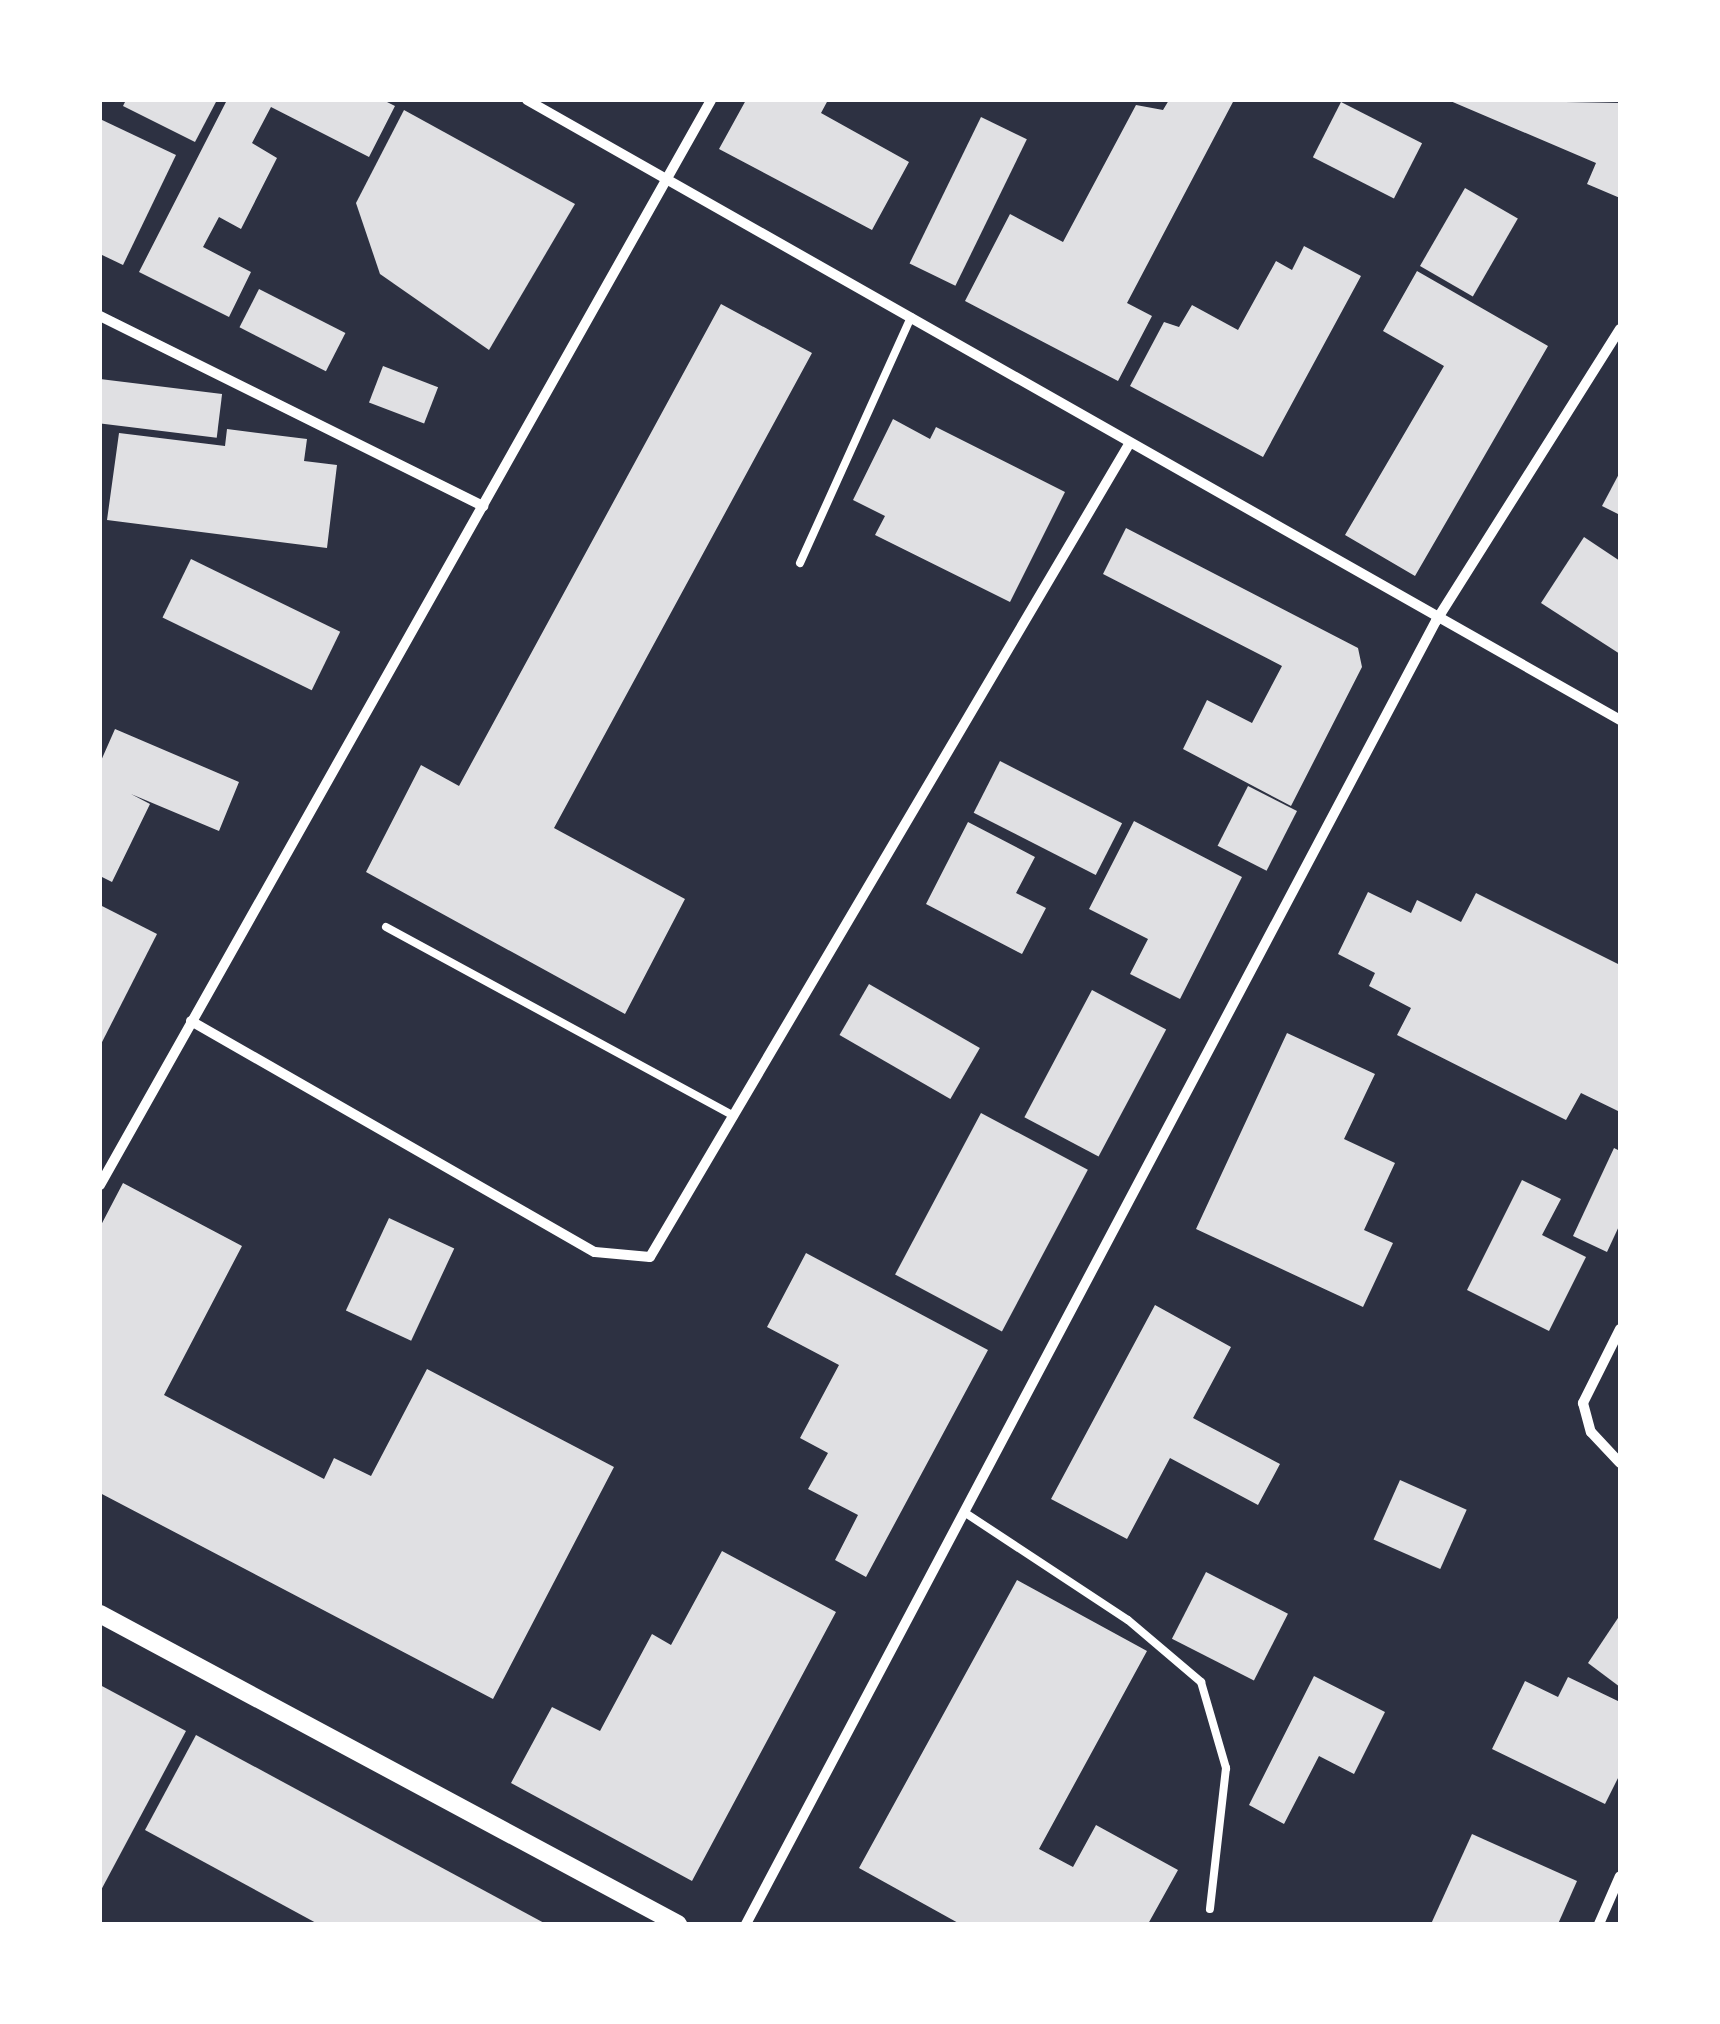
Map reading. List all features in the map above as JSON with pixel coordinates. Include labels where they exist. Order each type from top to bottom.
[{"type":"street","points":[[526,100],[1436,621],[1620,720]]},
{"type":"street","points":[[100,1185],[711,100]]},
{"type":"street","points":[[100,316],[482,506]]},
{"type":"street","points":[[746,1924],[1436,621],[1620,330]]},
{"type":"street","points":[[191,1020],[594,1252],[650,1257],[736,1117],[1129,444]]},
{"type":"street","points":[[1620,1329],[1583,1403],[1583,1418],[1620,1463]]},
{"type":"street","points":[[100,1614],[678,1924]]},
{"type":"street","points":[[1599,1924],[1620,1876]]},
{"type":"lane","points":[[800,562],[910,318]]},
{"type":"lane","points":[[386,927],[736,1117]]},
{"type":"lane","points":[[964,1512],[1128,1620],[1201,1682],[1226,1768],[1210,1910]]},
{"type":"building","points":[[126,100],[217,100],[195,142],[123,106]]},
{"type":"building","points":[[227,100],[383,100],[395,106],[369,157],[271,107],[252,143],[277,158],[241,229],[219,217],[203,247],[251,272],[229,317],[139,272]]},
{"type":"building","points":[[746,100],[828,100],[821,113],[909,162],[872,230],[719,149]]},
{"type":"building","points":[[1169,100],[1234,100],[1127,303],[1152,316],[1118,381],[965,301],[1010,214],[1063,242],[1136,105],[1163,110]]},
{"type":"building","points":[[1448,100],[1620,103],[1620,198],[1587,184],[1596,163]]},
{"type":"building","points":[[1341,102],[1422,143],[1394,199],[1313,157]]},
{"type":"building","points":[[404,110],[575,204],[489,350],[380,274],[356,203]]},
{"type":"building","points":[[981,117],[1027,139],[955,286],[910,264]]},
{"type":"building","points":[[100,119],[176,155],[123,265],[100,254]]},
{"type":"building","points":[[1465,188],[1518,218],[1473,296],[1420,266]]},
{"type":"building","points":[[1304,246],[1361,276],[1263,457],[1130,386],[1164,322],[1179,327],[1192,305],[1238,330],[1276,261],[1292,270]]},
{"type":"building","points":[[1417,271],[1548,346],[1415,576],[1345,535],[1444,366],[1383,331]]},
{"type":"building","points":[[259,289],[345,333],[326,371],[239,327]]},
{"type":"building","points":[[721,304],[812,353],[554,828],[685,899],[625,1014],[366,872],[421,765],[459,786]]},
{"type":"building","points":[[383,366],[438,387],[424,424],[369,402]]},
{"type":"building","points":[[100,379],[222,394],[217,438],[100,423]]},
{"type":"building","points":[[893,419],[930,439],[936,427],[1065,492],[1010,602],[875,535],[885,516],[853,500]]},
{"type":"building","points":[[227,429],[307,439],[304,461],[337,465],[327,548],[107,520],[119,433],[225,446]]},
{"type":"building","points":[[1620,472],[1620,515],[1602,506]]},
{"type":"building","points":[[1126,528],[1358,648],[1362,667],[1291,806],[1183,749],[1207,700],[1252,723],[1282,666],[1103,574]]},
{"type":"building","points":[[1584,537],[1620,561],[1620,654],[1541,603]]},
{"type":"building","points":[[191,559],[340,632],[312,690],[163,617]]},
{"type":"building","points":[[115,729],[239,782],[219,831],[131,794],[150,804],[112,882],[100,876],[100,763]]},
{"type":"building","points":[[1000,761],[1122,823],[1096,875],[974,813]]},
{"type":"building","points":[[1248,786],[1297,811],[1267,871],[1218,846]]},
{"type":"building","points":[[1134,821],[1242,877],[1180,999],[1130,974],[1148,939],[1089,909]]},
{"type":"building","points":[[968,822],[1035,857],[1016,893],[1046,908],[1022,954],[926,904]]},
{"type":"building","points":[[1368,892],[1411,913],[1417,900],[1461,922],[1476,893],[1620,965],[1618,1111],[1581,1093],[1566,1120],[1397,1035],[1411,1008],[1369,986],[1375,973],[1338,954]]},
{"type":"building","points":[[100,905],[157,934],[100,1046]]},
{"type":"building","points":[[869,984],[980,1048],[950,1099],[840,1035]]},
{"type":"building","points":[[1092,990],[1166,1029],[1099,1157],[1024,1117]]},
{"type":"building","points":[[1287,1033],[1375,1074],[1344,1139],[1395,1163],[1364,1230],[1393,1243],[1363,1307],[1196,1229]]},
{"type":"building","points":[[981,1113],[1088,1170],[1002,1331],[895,1275]]},
{"type":"building","points":[[1614,1148],[1620,1151],[1620,1224],[1607,1252],[1573,1236]]},
{"type":"building","points":[[1522,1180],[1561,1199],[1542,1235],[1586,1257],[1549,1331],[1467,1290]]},
{"type":"building","points":[[123,1183],[242,1246],[164,1395],[324,1479],[334,1458],[371,1476],[427,1369],[614,1467],[493,1699],[100,1493],[100,1227]]},
{"type":"building","points":[[389,1218],[454,1248],[411,1341],[346,1310]]},
{"type":"building","points":[[806,1253],[988,1350],[866,1577],[835,1560],[858,1515],[808,1489],[828,1453],[800,1438],[839,1365],[767,1327]]},
{"type":"building","points":[[1155,1305],[1231,1347],[1193,1418],[1280,1464],[1258,1505],[1170,1458],[1127,1539],[1051,1499]]},
{"type":"building","points":[[1400,1480],[1467,1510],[1440,1569],[1374,1539]]},
{"type":"building","points":[[722,1551],[836,1612],[692,1881],[511,1783],[552,1707],[600,1731],[652,1634],[671,1645]]},
{"type":"building","points":[[1206,1572],[1288,1614],[1254,1681],[1172,1639]]},
{"type":"building","points":[[1017,1580],[1147,1651],[1039,1849],[1073,1867],[1096,1825],[1178,1870],[1148,1924],[960,1924],[859,1868]]},
{"type":"building","points":[[1620,1615],[1620,1687],[1588,1663]]},
{"type":"building","points":[[1314,1676],[1385,1712],[1354,1774],[1319,1756],[1284,1824],[1249,1805]]},
{"type":"building","points":[[1568,1677],[1620,1702],[1620,1774],[1605,1804],[1492,1749],[1525,1681],[1558,1697]]},
{"type":"building","points":[[100,1685],[186,1731],[100,1892]]},
{"type":"building","points":[[196,1735],[546,1924],[318,1924],[145,1830]]},
{"type":"building","points":[[1472,1834],[1577,1881],[1558,1924],[1431,1924]]}]
